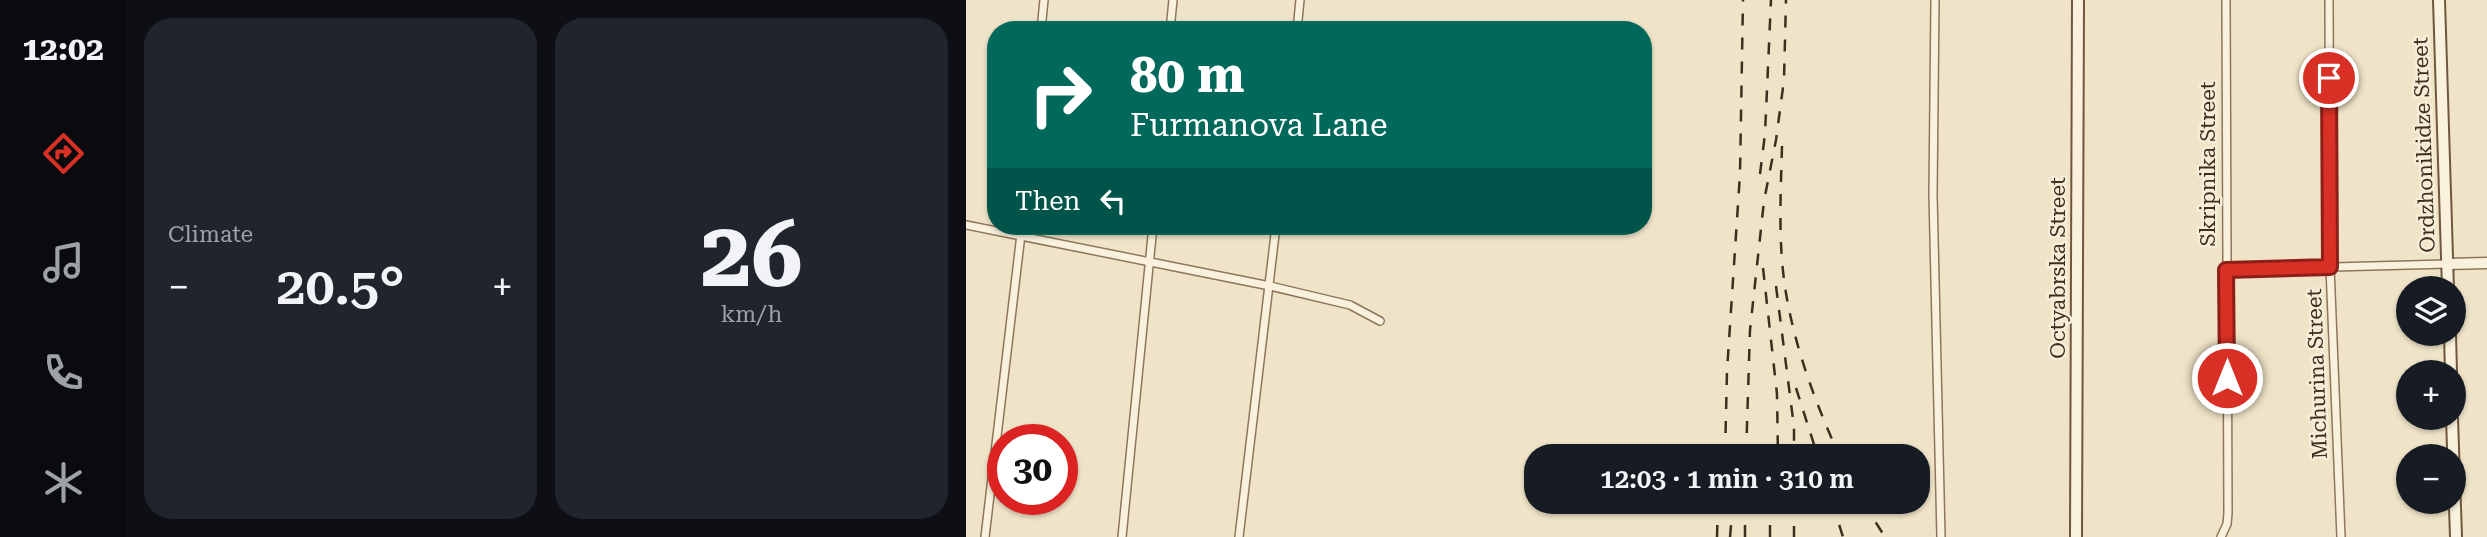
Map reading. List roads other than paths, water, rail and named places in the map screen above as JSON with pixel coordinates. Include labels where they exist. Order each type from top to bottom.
[{"type":"main road","name":"Octyabrska Street","points":[[2076,537],[2078,0]]},
{"type":"main road","name":"Ordzhonikidze Street","points":[[2439,0],[2447,276]]},
{"type":"main road","points":[[2452,430],[2456,537]]},
{"type":"street","points":[[1042,21],[1044,0]]},
{"type":"street","points":[[1171,21],[1173,0]]},
{"type":"street","points":[[1298,21],[1300,0]]},
{"type":"street","points":[[1935,0],[1933,195],[1941,537]]},
{"type":"street","name":"Skripnika Street","points":[[2221,537],[2227,524],[2228,513],[2226,0]]},
{"type":"street","name":"Michurina Street","points":[[2329,0],[2330,267],[2341,537]]},
{"type":"street","points":[[966,225],[987,229]]},
{"type":"street","points":[[985,537],[1021,235],[1350,305],[1380,321]]},
{"type":"street","points":[[1122,537],[1152,235]]},
{"type":"street","points":[[1239,537],[1275,235]]},
{"type":"street","points":[[2226,270],[2487,263]]},
{"type":"railway","points":[[1725,444],[1727,371],[1740,174],[1743,0]]},
{"type":"railway","points":[[1760,174],[1765,134],[1771,0]]},
{"type":"railway","points":[[1746,444],[1750,330],[1764,201],[1784,80],[1786,0]]},
{"type":"railway","points":[[1782,146],[1781,246],[1789,310],[1802,361],[1834,444]]},
{"type":"railway","points":[[1763,268],[1777,394],[1778,444]]},
{"type":"railway","points":[[1776,286],[1794,444]]},
{"type":"railway","points":[[1796,388],[1814,444]]},
{"type":"railway","points":[[1717,537],[1718,514]]},
{"type":"railway","points":[[1730,537],[1732,514]]},
{"type":"railway","points":[[1745,514],[1745,537]]},
{"type":"railway","points":[[1770,514],[1770,537]]},
{"type":"railway","points":[[1794,514],[1794,537]]},
{"type":"railway","points":[[1836,514],[1843,537]]},
{"type":"railway","points":[[1871,514],[1885,537]]}]
